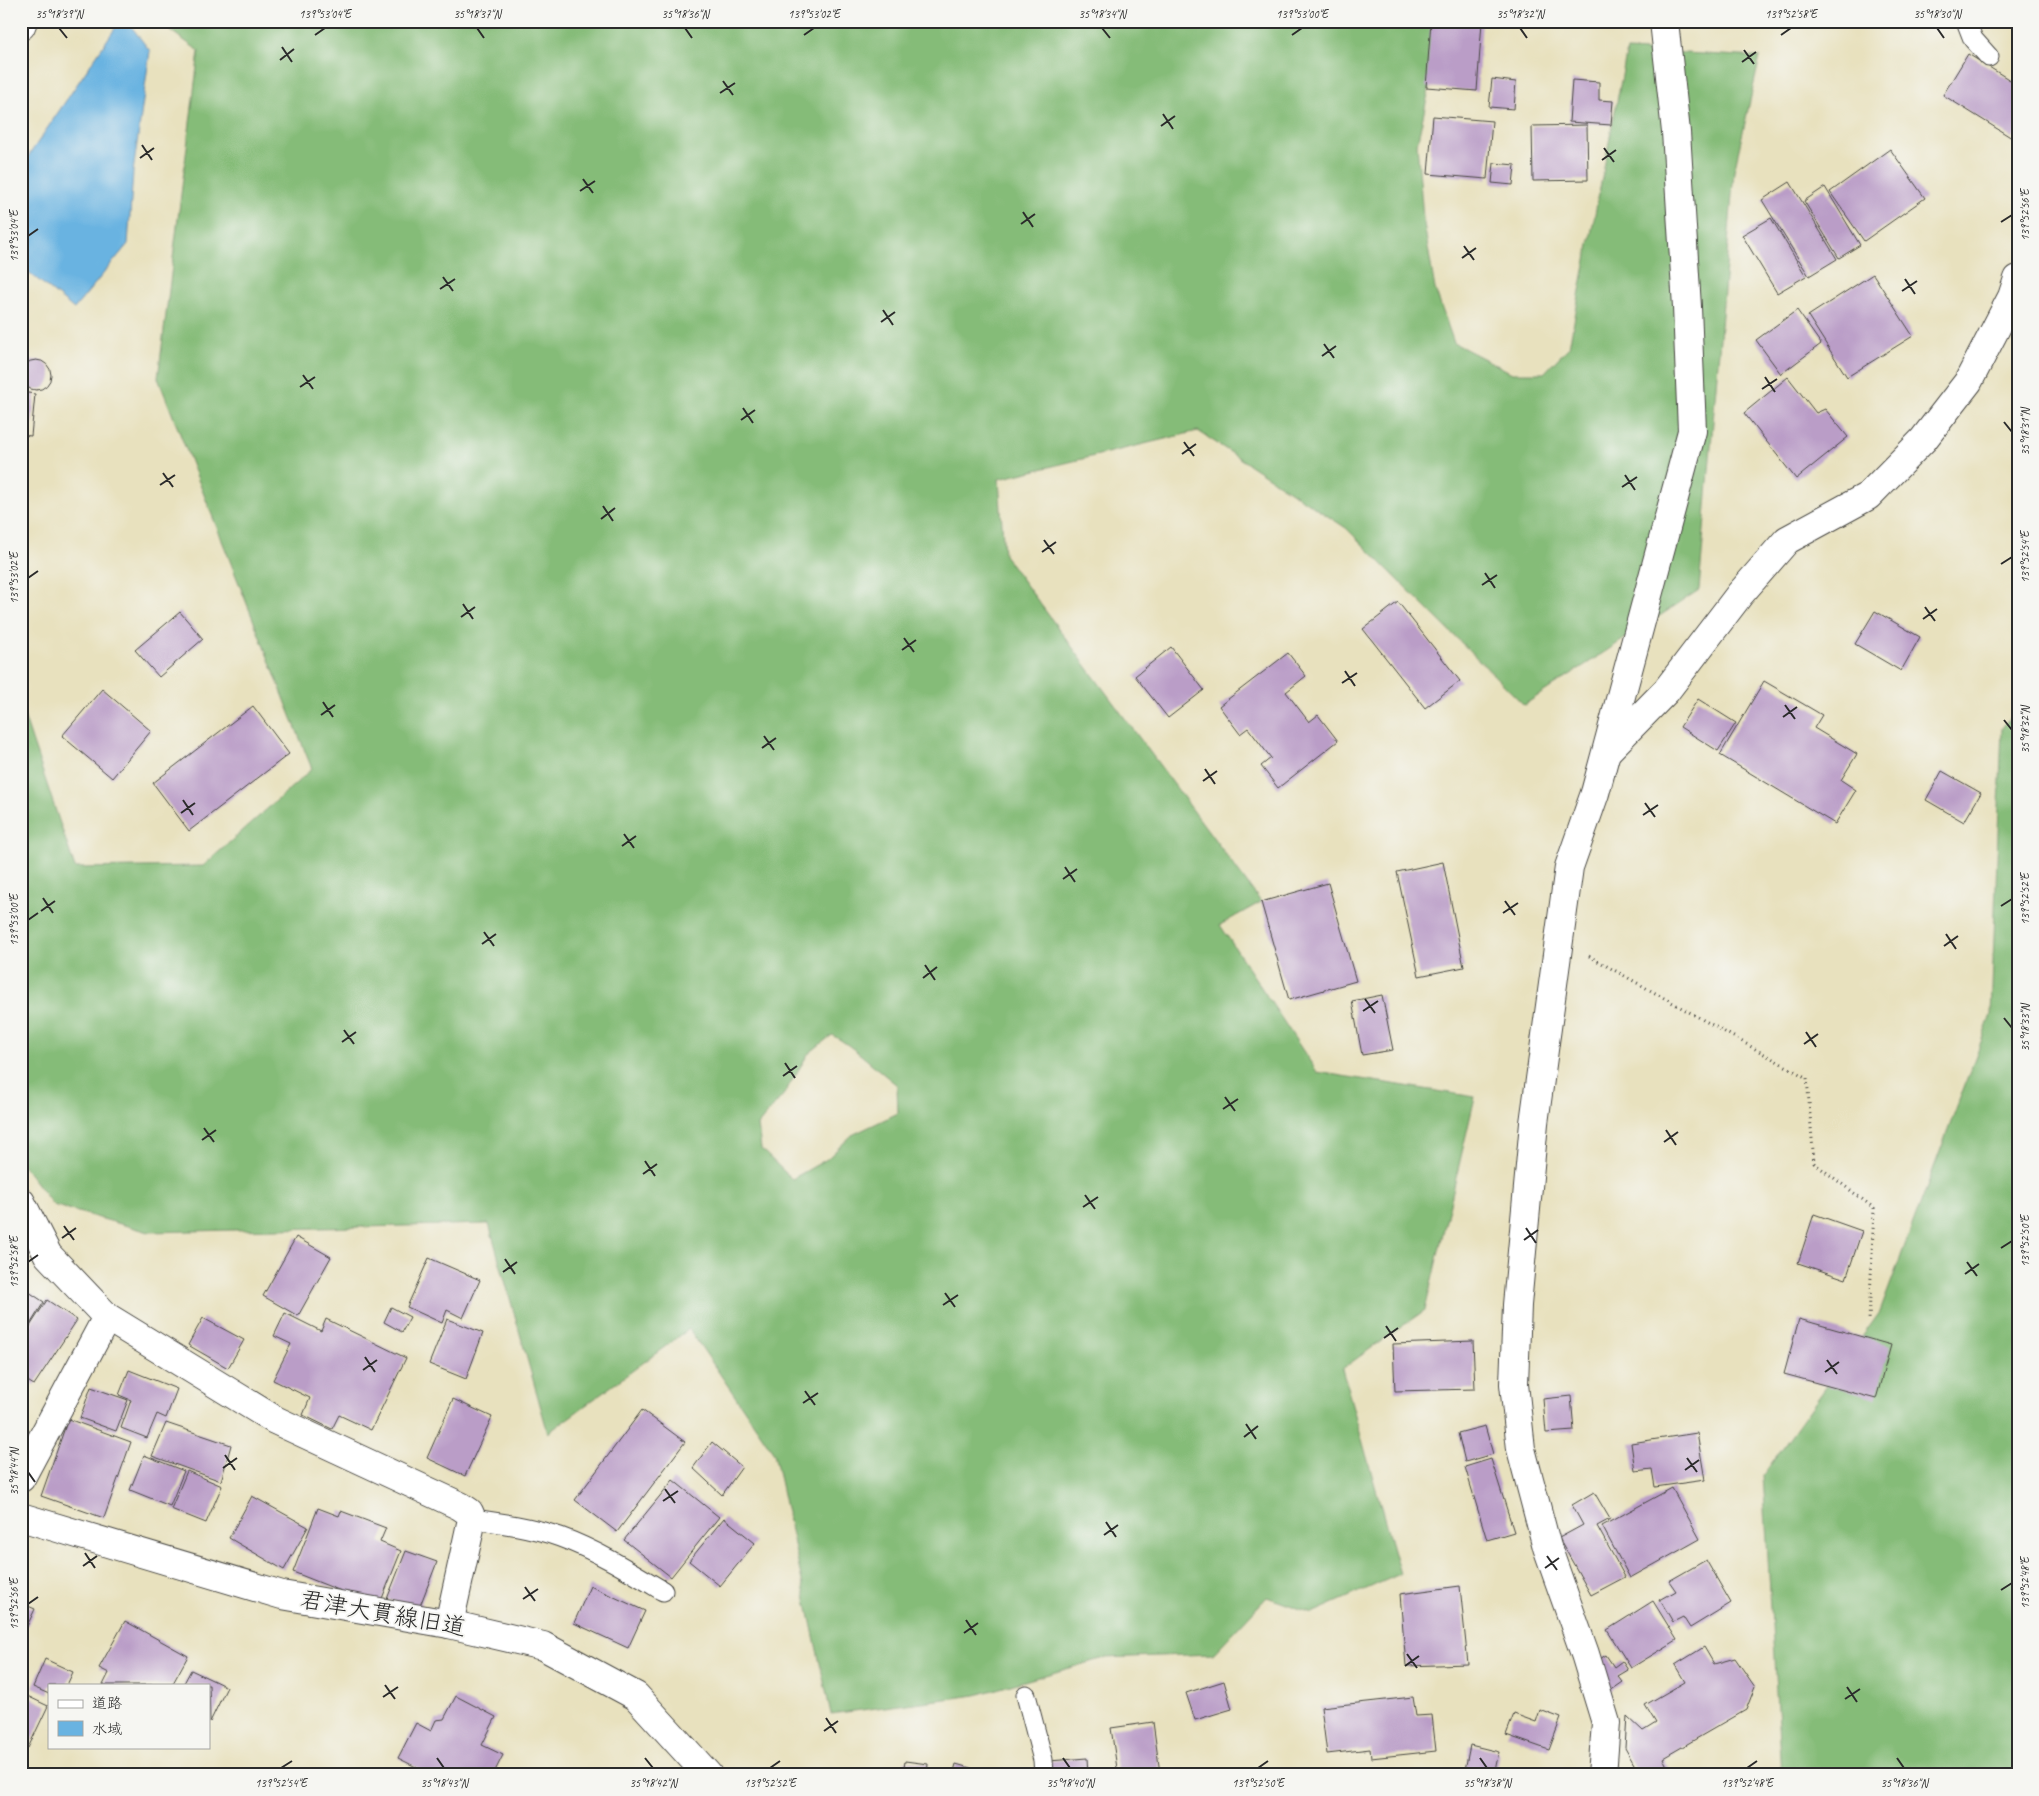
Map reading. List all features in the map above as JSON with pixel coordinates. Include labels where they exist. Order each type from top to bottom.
[{"type":"street","points":[[21,26],[23,21]]},
{"type":"street","points":[[1602,1775],[1606,1724],[1586,1654],[1547,1547],[1521,1449],[1514,1384],[1516,1305],[1533,1132],[1569,867],[1595,793],[1607,751],[1692,431],[1679,181],[1664,21]]},
{"type":"street","points":[[1607,751],[1666,691],[1740,594],[1787,540],[1868,496],[1923,440],[1968,382],[2012,296],[2018,279]]},
{"type":"street","points":[[21,1202],[48,1255],[107,1317],[275,1420],[460,1506],[469,1512],[472,1519],[449,1624]]},
{"type":"street","points":[[21,1478],[107,1317]]},
{"type":"street","name":"君津大貫線旧道","points":[[21,1517],[282,1595],[449,1624],[543,1646],[636,1696],[708,1775]]},
{"type":"lane","points":[[1966,21],[1973,39],[1989,57]]},
{"type":"lane","points":[[472,1519],[532,1529],[560,1537],[608,1558],[663,1591]]},
{"type":"lane","points":[[1026,1695],[1043,1760],[1044,1775]]},
{"type":"path","points":[[1558,939],[1807,1078],[1814,1163],[1874,1208],[1869,1321]]},
{"type":"green space","points":[[157,21],[1444,21],[1417,144],[1423,218],[1435,289],[1454,343],[1512,373],[1544,373],[1569,347],[1627,50],[1760,57],[1734,171],[1699,590],[1524,705],[1346,528],[1198,431],[999,479],[1004,555],[1261,902],[1220,925],[1317,1072],[1475,1097],[1425,1310],[1342,1369],[1400,1574],[1312,1613],[1267,1597],[1213,1654],[1104,1658],[976,1695],[831,1714],[774,1453],[689,1329],[548,1433],[489,1224],[149,1232],[53,1205],[21,1163],[21,707],[75,868],[203,866],[312,769],[158,378],[199,51]],"holes":[[[832,1035],[841,1040],[897,1085],[898,1113],[852,1135],[827,1159],[792,1179],[761,1149],[758,1125],[784,1094],[808,1054]]]},
{"type":"green space","points":[[2018,707],[2018,1775],[1781,1775],[1763,1475],[1880,1312],[1991,1015],[2002,728]]},
{"type":"water","points":[[120,21],[127,21],[150,51],[133,172],[128,244],[74,309],[21,266],[21,167]]},
{"type":"building","points":[[1431,21],[1482,21],[1477,91],[1426,87]]},
{"type":"building","points":[[1968,54],[2018,85],[2018,129],[2012,138],[1943,95]]},
{"type":"building","points":[[1492,79],[1516,82],[1514,109],[1489,107]]},
{"type":"building","points":[[1572,80],[1599,82],[1599,100],[1613,101],[1611,125],[1569,122]]},
{"type":"building","points":[[1433,116],[1492,121],[1487,179],[1428,174]]},
{"type":"building","points":[[1587,125],[1588,180],[1533,181],[1532,126]]},
{"type":"building","points":[[1890,149],[1925,198],[1864,241],[1830,192]]},
{"type":"building","points":[[1494,163],[1515,165],[1513,185],[1492,183]]},
{"type":"building","points":[[1790,182],[1837,259],[1809,276],[1762,200]]},
{"type":"building","points":[[1825,187],[1860,245],[1839,258],[1804,201]]},
{"type":"building","points":[[1771,218],[1806,276],[1777,293],[1742,235]]},
{"type":"building","points":[[1873,274],[1913,336],[1847,377],[1808,316]]},
{"type":"building","points":[[1797,310],[1821,344],[1781,374],[1756,340]]},
{"type":"building","points":[[36,360],[47,364],[51,375],[47,386],[36,390],[25,386],[21,375],[25,364]]},
{"type":"building","points":[[1788,377],[1816,413],[1825,409],[1848,437],[1796,479],[1744,413]]},
{"type":"building","points":[[21,392],[35,394],[31,436],[21,435]]},
{"type":"building","points":[[1398,602],[1460,681],[1425,708],[1363,629]]},
{"type":"building","points":[[1875,611],[1920,637],[1901,671],[1855,644]]},
{"type":"building","points":[[180,612],[203,639],[159,677],[135,650]]},
{"type":"building","points":[[1171,647],[1204,690],[1168,718],[1135,676]]},
{"type":"building","points":[[1288,653],[1306,676],[1286,692],[1309,722],[1318,715],[1338,741],[1278,788],[1261,766],[1271,758],[1248,728],[1240,734],[1219,706]]},
{"type":"building","points":[[1764,681],[1822,715],[1814,728],[1857,754],[1841,780],[1856,790],[1835,824],[1720,755]]},
{"type":"building","points":[[102,689],[151,731],[112,778],[62,736]]},
{"type":"building","points":[[1698,699],[1736,723],[1718,751],[1680,727]]},
{"type":"building","points":[[253,706],[289,754],[189,831],[153,783]]},
{"type":"building","points":[[1942,771],[1981,793],[1964,822],[1926,800]]},
{"type":"building","points":[[1443,862],[1464,967],[1419,976],[1397,872]]},
{"type":"building","points":[[1328,883],[1356,981],[1289,1000],[1261,902]]},
{"type":"building","points":[[1382,995],[1393,1050],[1362,1055],[1352,1001]]},
{"type":"building","points":[[1814,1214],[1862,1231],[1846,1279],[1798,1263]]},
{"type":"building","points":[[296,1237],[331,1257],[298,1316],[263,1296]]},
{"type":"building","points":[[429,1258],[480,1280],[463,1318],[447,1310],[442,1323],[407,1307]]},
{"type":"building","points":[[26,1290],[44,1302],[21,1339],[21,1298]]},
{"type":"building","points":[[47,1300],[77,1320],[34,1385],[21,1377],[21,1365],[28,1355],[21,1350],[21,1340]]},
{"type":"building","points":[[391,1307],[410,1317],[402,1332],[384,1322]]},
{"type":"building","points":[[285,1313],[321,1331],[326,1319],[406,1358],[371,1430],[339,1415],[332,1429],[303,1415],[310,1398],[273,1380],[291,1344],[274,1336]]},
{"type":"building","points":[[203,1318],[244,1340],[228,1368],[188,1345]]},
{"type":"building","points":[[447,1319],[483,1333],[466,1379],[429,1364]]},
{"type":"building","points":[[1799,1319],[1891,1345],[1876,1399],[1784,1374]]},
{"type":"building","points":[[1473,1341],[1475,1389],[1395,1391],[1393,1344]]},
{"type":"building","points":[[129,1370],[177,1389],[166,1418],[157,1414],[147,1438],[121,1428],[131,1400],[119,1395]]},
{"type":"building","points":[[91,1387],[128,1400],[116,1431],[80,1418]]},
{"type":"building","points":[[1571,1396],[1574,1431],[1546,1433],[1543,1399]]},
{"type":"building","points":[[453,1399],[492,1417],[465,1476],[427,1458]]},
{"type":"building","points":[[642,1410],[685,1442],[617,1532],[575,1500]]},
{"type":"building","points":[[68,1419],[131,1442],[104,1518],[41,1496]]},
{"type":"building","points":[[166,1423],[231,1445],[221,1481],[152,1456]]},
{"type":"building","points":[[1485,1426],[1493,1454],[1465,1462],[1458,1433]]},
{"type":"building","points":[[1697,1433],[1705,1480],[1655,1487],[1652,1469],[1635,1471],[1631,1443]]},
{"type":"building","points":[[712,1442],[742,1467],[722,1495],[693,1468]]},
{"type":"building","points":[[144,1455],[184,1471],[170,1506],[130,1490]]},
{"type":"building","points":[[1491,1459],[1514,1532],[1487,1540],[1465,1467]]},
{"type":"building","points":[[187,1471],[222,1486],[206,1523],[171,1509]]},
{"type":"building","points":[[673,1480],[719,1517],[671,1577],[624,1540]]},
{"type":"building","points":[[1672,1488],[1700,1539],[1630,1578],[1602,1526]]},
{"type":"building","points":[[1594,1492],[1610,1519],[1597,1526],[1625,1577],[1591,1595],[1559,1538],[1583,1525],[1572,1505]]},
{"type":"building","points":[[252,1496],[308,1527],[284,1570],[229,1538]]},
{"type":"building","points":[[318,1508],[339,1516],[341,1511],[386,1528],[380,1542],[401,1551],[379,1606],[293,1572]]},
{"type":"building","points":[[724,1518],[755,1543],[720,1586],[689,1561]]},
{"type":"building","points":[[406,1551],[437,1562],[418,1611],[387,1599]]},
{"type":"building","points":[[1706,1560],[1731,1603],[1690,1628],[1683,1617],[1673,1622],[1660,1600],[1676,1591],[1669,1581]]},
{"type":"building","points":[[590,1586],[645,1611],[628,1648],[574,1623]]},
{"type":"building","points":[[1460,1586],[1468,1664],[1406,1666],[1400,1594]]},
{"type":"building","points":[[1653,1601],[1677,1640],[1631,1668],[1607,1630]]},
{"type":"building","points":[[21,1603],[35,1609],[21,1639]]},
{"type":"building","points":[[125,1621],[188,1656],[173,1684],[104,1684],[109,1673],[99,1668]]},
{"type":"building","points":[[1704,1647],[1714,1664],[1735,1658],[1755,1687],[1746,1710],[1663,1758],[1669,1770],[1661,1775],[1640,1775],[1625,1748],[1627,1716],[1643,1731],[1656,1723],[1645,1705],[1685,1682],[1675,1665]]},
{"type":"building","points":[[1606,1655],[1614,1667],[1622,1661],[1628,1670],[1618,1676],[1623,1682],[1610,1691],[1592,1664]]},
{"type":"building","points":[[45,1659],[73,1672],[67,1684],[48,1684],[48,1694],[33,1687]]},
{"type":"building","points":[[191,1670],[227,1687],[210,1722],[210,1684],[184,1684]]},
{"type":"building","points":[[1224,1681],[1232,1709],[1195,1720],[1186,1693]]},
{"type":"building","points":[[21,1693],[48,1706],[28,1748],[21,1745]]},
{"type":"building","points":[[456,1696],[496,1717],[482,1745],[503,1755],[493,1775],[432,1775],[398,1758],[416,1723],[431,1731],[436,1720],[444,1719]]},
{"type":"building","points":[[1413,1697],[1416,1716],[1432,1715],[1436,1751],[1371,1758],[1370,1749],[1327,1754],[1321,1707]]},
{"type":"building","points":[[1540,1710],[1561,1718],[1549,1750],[1506,1735],[1514,1714],[1536,1722]]},
{"type":"building","points":[[1153,1722],[1160,1773],[1118,1775],[1111,1728]]},
{"type":"building","points":[[1470,1745],[1499,1752],[1494,1775],[1464,1775]]},
{"type":"building","points":[[1087,1758],[1088,1775],[1050,1775],[1049,1761]]},
{"type":"building","points":[[905,1761],[928,1764],[927,1775],[903,1775]]},
{"type":"building","points":[[956,1764],[991,1774],[991,1775],[953,1775]]},
{"type":"building","points":[[1338,1769],[1355,1773],[1354,1775],[1330,1775]]}]
